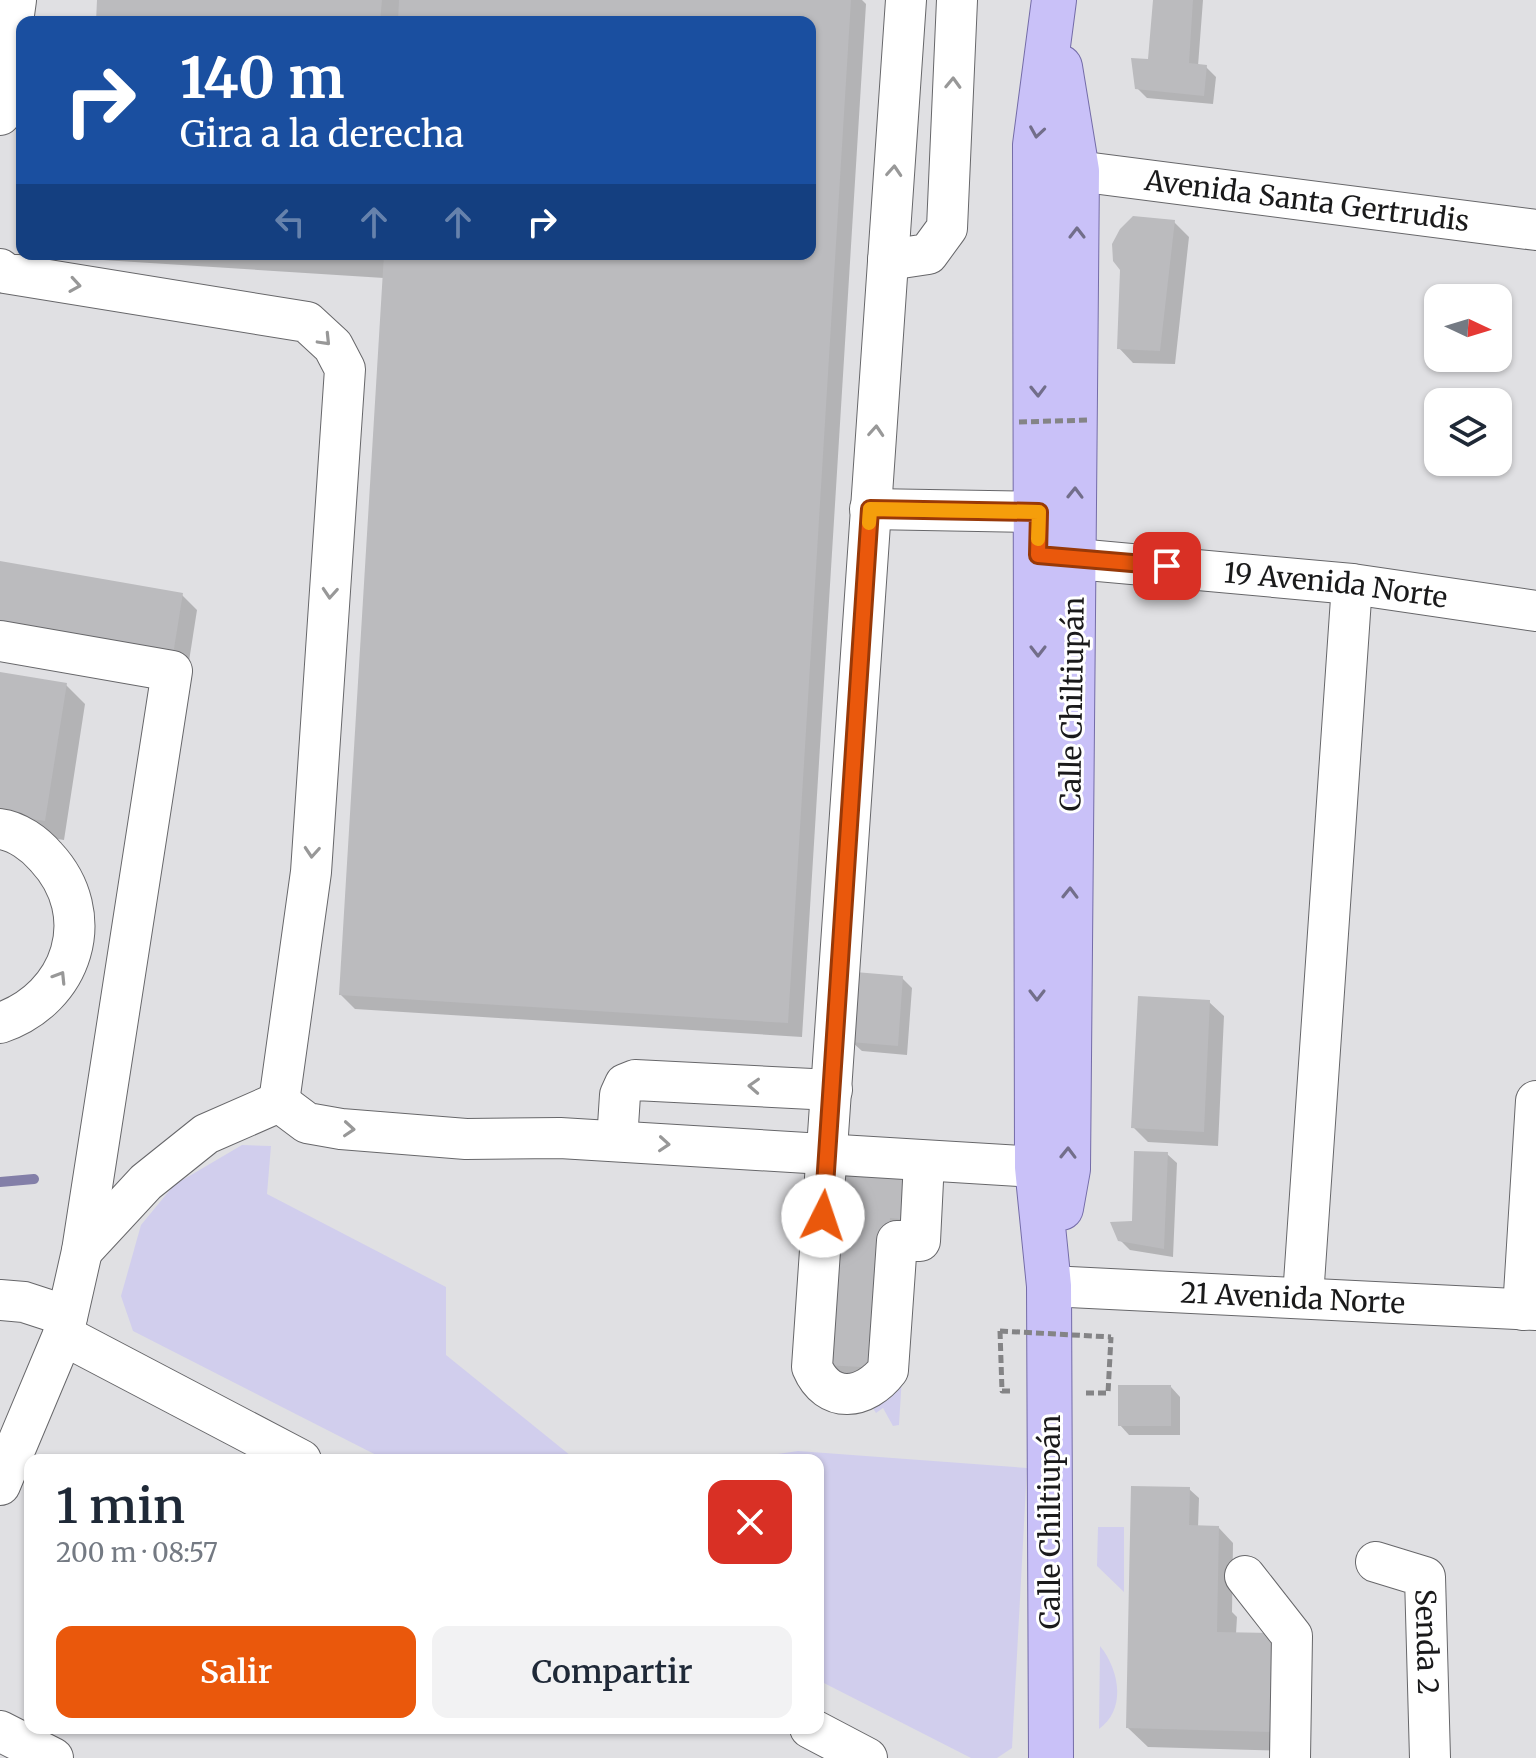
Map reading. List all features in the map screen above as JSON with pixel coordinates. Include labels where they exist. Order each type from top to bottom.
[{"type":"main road","name":"Calle Chiltiupán","points":[[1051,1758],[1049,1286],[1037,1167],[1056,556],[1077,171],[1054,13]]},
{"type":"main road","name":"Calle Chiltiupán","points":[[1049,1286],[1068,1169],[1056,556],[1039,512],[1035,145],[1054,13]]},
{"type":"street","points":[[0,115],[16,0]]},
{"type":"street","points":[[906,0],[812,1367],[819,1383],[830,1390],[863,1394],[876,1385],[888,1370],[897,1241],[920,1241],[924,1161]]},
{"type":"street","points":[[888,260],[928,254],[947,228],[957,0]]},
{"type":"street","name":"Avenida Santa Gertrudis","points":[[1077,171],[1536,230]]},
{"type":"street","points":[[0,269],[5,273],[307,322],[333,346],[345,369],[311,872],[279,1102]]},
{"type":"street","points":[[870,509],[1039,512]]},
{"type":"street","name":"19 Avenida Norte","points":[[1056,556],[1352,584],[1536,611]]},
{"type":"street","points":[[1303,1297],[1352,584]]},
{"type":"street","points":[[0,641],[172,671],[82,1251],[65,1326],[0,1485]]},
{"type":"street","points":[[0,829],[37,846],[60,871],[73,903],[75,928],[66,968],[48,995],[22,1015],[0,1023]]},
{"type":"street","points":[[75,928],[129,935]]},
{"type":"street","points":[[617,1141],[620,1095],[625,1084],[635,1080],[832,1090]]},
{"type":"street","points":[[1530,1310],[1536,1101]]},
{"type":"street","points":[[279,1102],[307,1123],[341,1129],[466,1139],[617,1141],[1037,1167]]},
{"type":"street","points":[[82,1251],[146,1182],[206,1134],[279,1102]]},
{"type":"street","name":"21 Avenida Norte","points":[[1049,1286],[1530,1310]]},
{"type":"street","points":[[0,1300],[24,1302],[290,1454]]},
{"type":"street","name":"Senda 2","points":[[1376,1562],[1425,1577],[1430,1758]]},
{"type":"street","points":[[1245,1576],[1292,1636],[1290,1758]]},
{"type":"street","points":[[0,1731],[53,1758]]},
{"type":"street","points":[[821,1734],[867,1758]]},
{"type":"path","points":[[1019,422],[1090,420]]},
{"type":"path","points":[[1000,1331],[1111,1337],[1108,1393],[1084,1393],[1085,1380]]},
{"type":"shaded area","points":[[242,1145],[271,1146],[267,1194],[446,1287],[446,1355],[569,1454],[374,1454],[133,1331],[121,1296],[141,1225],[174,1185]]},
{"type":"shaded area","points":[[902,1377],[899,1425],[893,1426],[883,1408],[876,1413],[869,1402]]},
{"type":"shaded area","points":[[798,1451],[1027,1468],[1012,1748],[997,1758],[971,1758],[824,1683],[824,1454],[777,1454]]},
{"type":"shaded area","points":[[1098,1527],[1124,1527],[1124,1592],[1097,1566]]},
{"type":"shaded area","points":[[1100,1646],[1112,1666],[1117,1700],[1108,1721],[1099,1729]]},
{"type":"building","points":[[97,0],[382,0],[381,16],[96,16]]},
{"type":"building","points":[[399,0],[851,0],[788,1023],[339,995],[384,260],[816,260],[816,16],[398,16]]},
{"type":"building","points":[[1153,0],[1193,0],[1189,63],[1207,65],[1204,96],[1135,89],[1131,58],[1148,59]]},
{"type":"building","points":[[1133,216],[1175,220],[1160,351],[1117,349],[1120,270],[1113,261],[1112,244],[1120,229]]},
{"type":"building","points":[[0,561],[183,593],[172,661],[0,631]]},
{"type":"building","points":[[0,672],[67,683],[45,821],[0,814]]},
{"type":"building","points":[[855,972],[903,976],[898,1046],[850,1042]]},
{"type":"building","points":[[1138,996],[1210,1000],[1204,1132],[1131,1128]]},
{"type":"building","points":[[1134,1151],[1168,1152],[1164,1249],[1118,1241],[1110,1222],[1132,1221]]},
{"type":"building","points":[[837,1169],[914,1174],[910,1220],[890,1218],[880,1368],[824,1365]]},
{"type":"building","points":[[1118,1385],[1171,1385],[1171,1426],[1118,1426]]},
{"type":"building","points":[[1131,1486],[1190,1487],[1189,1525],[1219,1526],[1217,1632],[1272,1633],[1270,1732],[1126,1728]]},
{"type":"waterway","points":[[0,1182],[34,1179]]},
{"type":"slow traffic","points":[[869,523],[870,509],[1039,512],[1038,539]]},
{"type":"route","points":[[823,1216],[870,509],[1039,512],[1038,555],[1167,566]]}]
